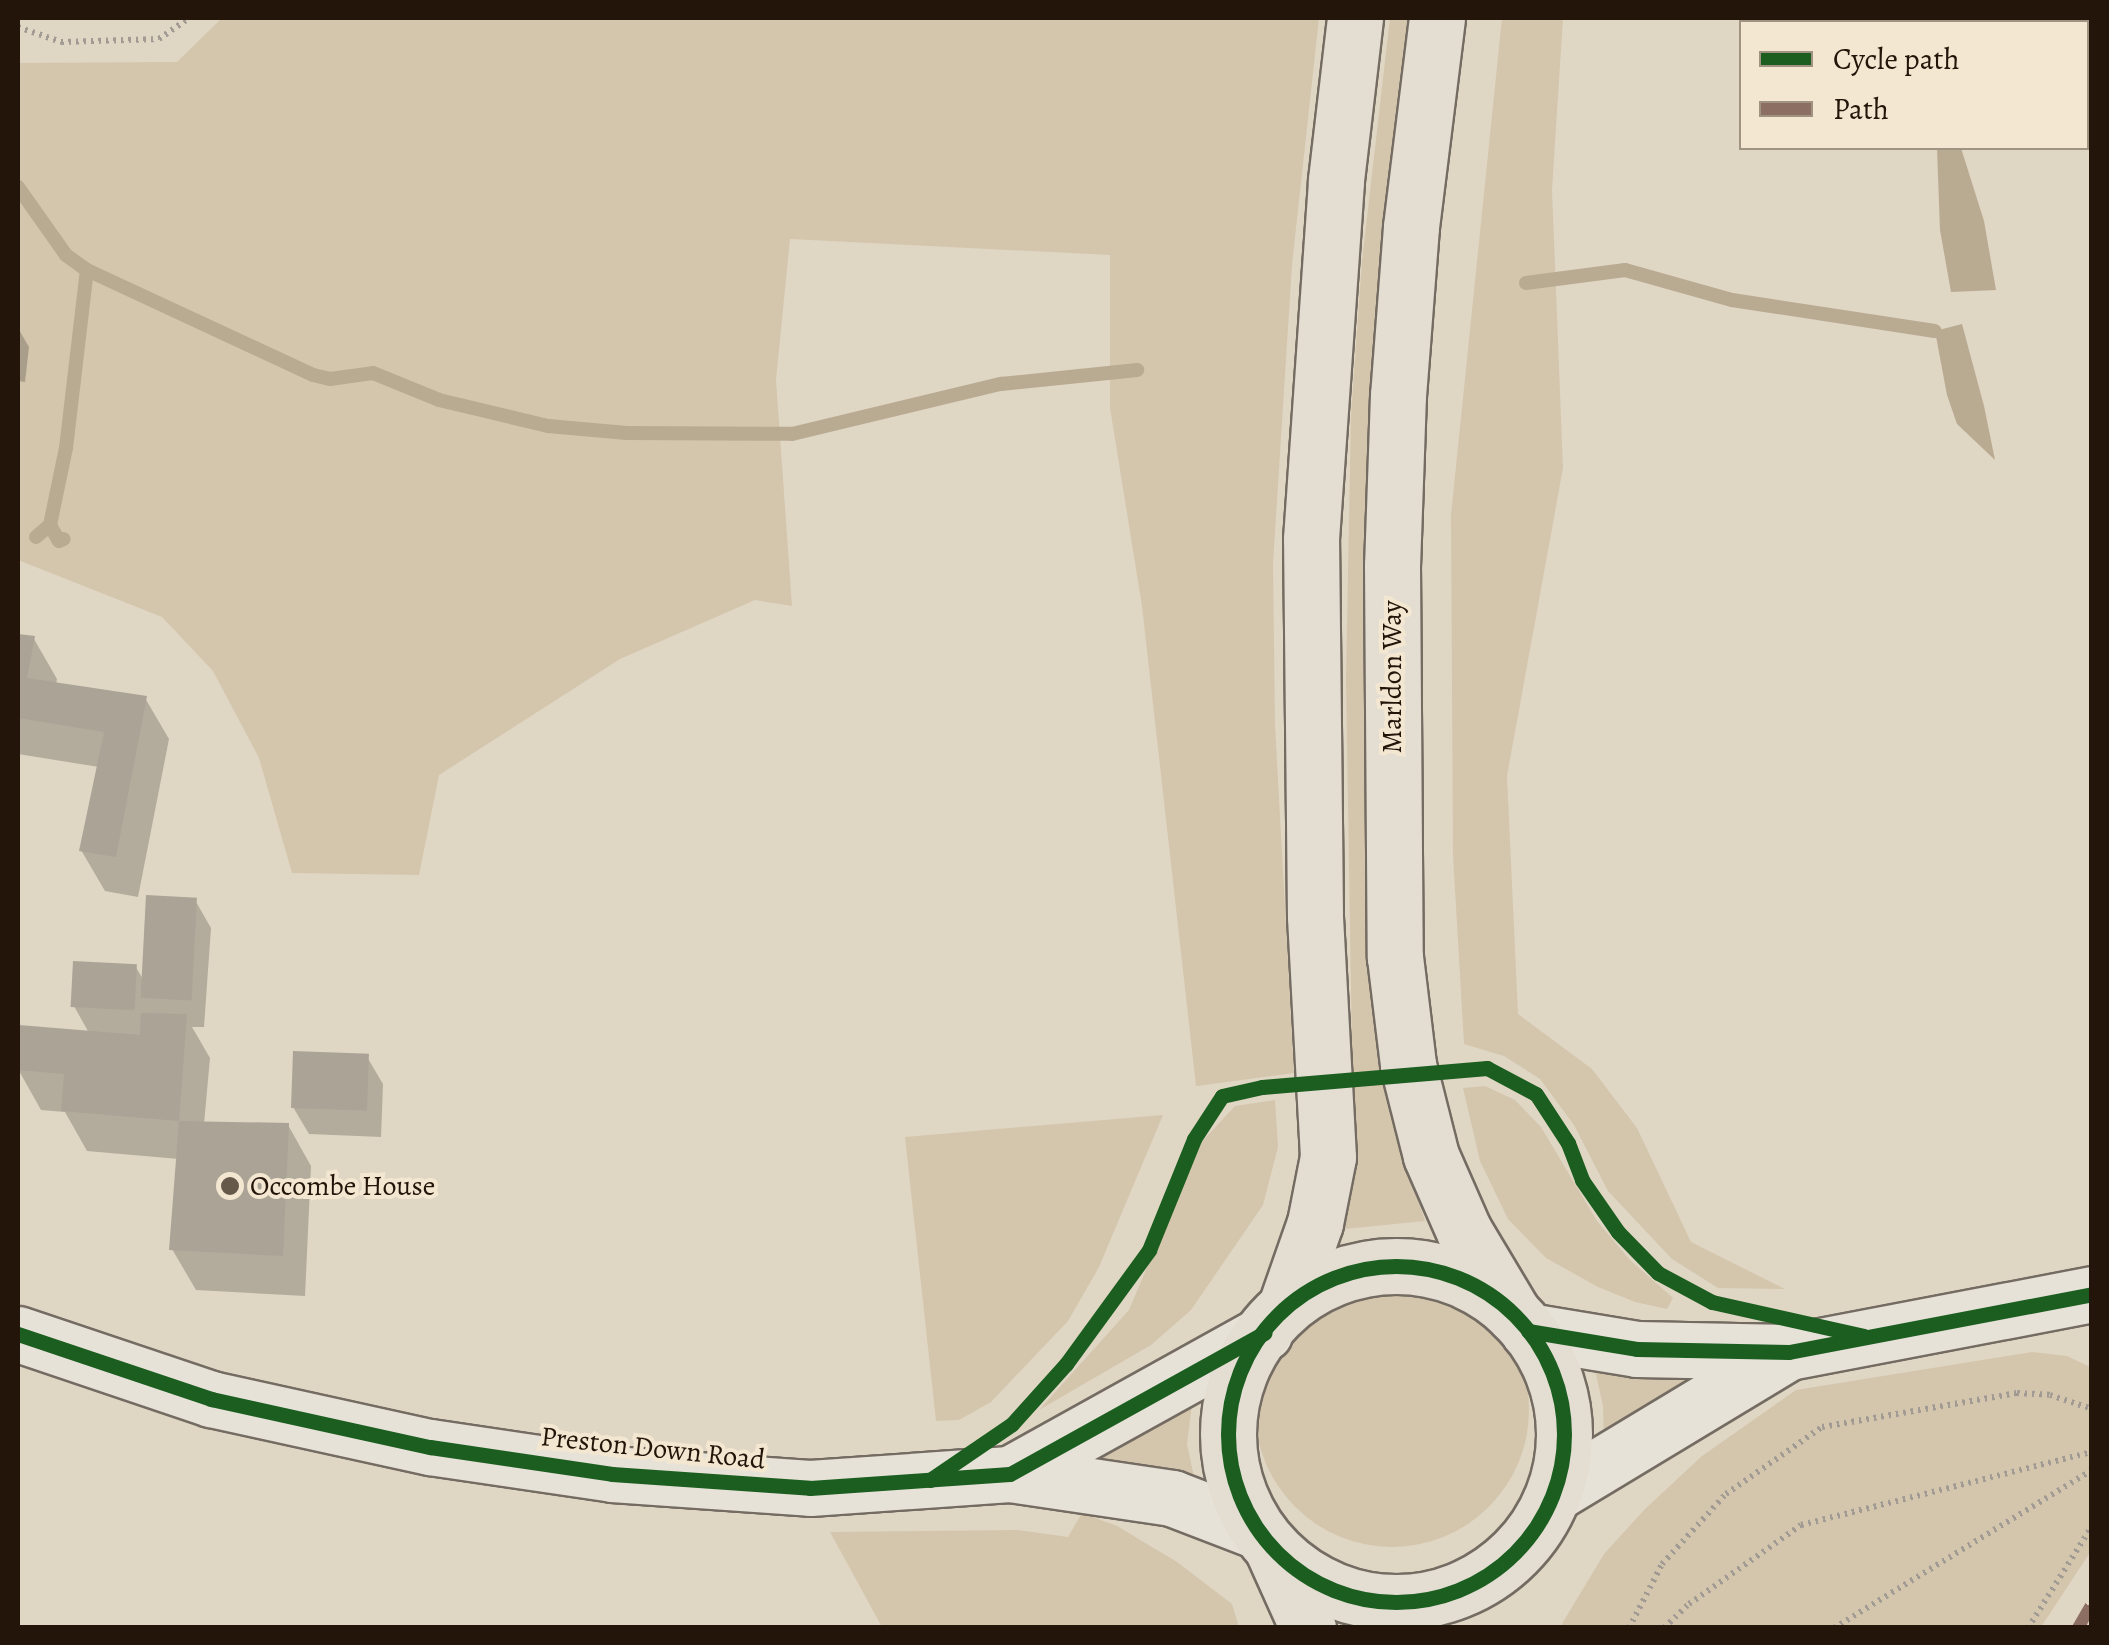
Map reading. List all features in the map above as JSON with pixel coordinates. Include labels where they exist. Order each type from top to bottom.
[{"type":"highway","points":[[1308,1628],[1233,1472],[1230,1423],[1240,1376],[1276,1317],[1315,1223],[1328,1156],[1315,916],[1311,539],[1334,200],[1355,18]]},
{"type":"highway","name":"Marldon Way","points":[[1437,18],[1411,227],[1398,396],[1392,564],[1395,957],[1408,1065],[1432,1156],[1464,1231],[1521,1323]]},
{"type":"highway","points":[[1276,1317],[1319,1280],[1360,1268],[1411,1268],[1456,1278],[1521,1323],[1544,1354],[1561,1400],[1564,1447],[1545,1512],[1480,1628]]},
{"type":"highway","points":[[1265,1539],[1302,1574],[1341,1593],[1383,1602],[1427,1600],[1482,1578],[1508,1562],[1545,1512]]},
{"type":"street","points":[[1521,1323],[1637,1349],[1789,1352],[2092,1294]]},
{"type":"street","name":"Preston Down Road","points":[[1010,1474],[1276,1317]]},
{"type":"street","name":"Preston Down Road","points":[[18,1334],[211,1399],[430,1447],[612,1474],[810,1488],[1010,1474],[1172,1498],[1265,1539]]},
{"type":"street","points":[[1545,1512],[1789,1352]]},
{"type":"path","points":[[18,27],[61,42],[159,39],[189,18]]},
{"type":"path","points":[[1629,1628],[1662,1564],[1726,1494],[1822,1427],[2017,1393],[2050,1395],[2092,1409]]},
{"type":"path","points":[[1664,1628],[1688,1604],[1801,1524],[2092,1452]]},
{"type":"path","points":[[1834,1628],[2092,1470]]},
{"type":"path","points":[[2028,1628],[2092,1526]]},
{"type":"shaded area","points":[[222,18],[1319,18],[1292,265],[1273,564],[1275,725],[1294,1073],[1196,1086],[1142,606],[1110,408],[1110,255],[790,239],[776,380],[792,606],[755,600],[620,659],[439,775],[419,875],[292,873],[259,758],[213,671],[162,617],[18,560],[18,63],[177,62]]},
{"type":"shaded area","points":[[1390,18],[1409,18],[1366,556],[1368,852],[1379,1057],[1390,1113],[1425,1221],[1344,1229],[1354,1174],[1346,679],[1351,416],[1362,261]]},
{"type":"shaded area","points":[[1502,18],[1563,18],[1552,190],[1563,468],[1507,776],[1518,1014],[1592,1069],[1637,1128],[1691,1242],[1785,1289],[1718,1288],[1672,1259],[1608,1191],[1574,1125],[1540,1079],[1504,1056],[1464,1044],[1453,855],[1451,515]]},
{"type":"shaded area","points":[[1937,150],[1962,150],[1984,221],[1996,290],[1951,292],[1940,230]]},
{"type":"shaded area","points":[[1962,324],[1995,460],[1957,424],[1947,395],[1935,331]]},
{"type":"shaded area","points":[[1485,1086],[1515,1100],[1541,1127],[1597,1221],[1630,1260],[1673,1298],[1667,1309],[1635,1302],[1598,1287],[1546,1258],[1508,1219],[1480,1161],[1463,1088]]},
{"type":"shaded area","points":[[1275,1100],[1278,1147],[1263,1205],[1191,1310],[1151,1345],[1039,1410],[1129,1310],[1198,1146],[1235,1106]]},
{"type":"shaded area","points":[[1163,1115],[1099,1267],[1068,1321],[991,1402],[959,1420],[936,1421],[905,1137]]},
{"type":"shaded area","points":[[1392,1273],[1444,1283],[1489,1313],[1519,1358],[1529,1410],[1519,1462],[1489,1507],[1444,1537],[1392,1547],[1340,1537],[1295,1507],[1265,1462],[1255,1410],[1265,1358],[1295,1313],[1340,1283]]},
{"type":"shaded area","points":[[2032,1352],[2067,1356],[2092,1368],[2091,1551],[2041,1627],[1560,1627],[1604,1554],[1645,1509],[1702,1456],[1796,1390]]},
{"type":"shaded area","points":[[1593,1361],[1710,1369],[1644,1407],[1604,1441],[1603,1406]]},
{"type":"shaded area","points":[[1192,1404],[1187,1444],[1194,1477],[1142,1464],[1076,1457],[1145,1434]]},
{"type":"shaded area","points":[[1082,1513],[1117,1526],[1177,1562],[1232,1604],[1239,1627],[882,1627],[830,1532],[1018,1530],[1068,1537]]},
{"type":"building","points":[[18,634],[35,636],[27,678],[147,696],[116,857],[79,851],[104,732],[18,718]]},
{"type":"building","points":[[146,895],[197,898],[192,1001],[141,998]]},
{"type":"building","points":[[73,961],[137,964],[135,1010],[71,1007]]},
{"type":"building","points":[[141,1013],[187,1014],[179,1121],[61,1111],[64,1074],[18,1070],[19,1025],[140,1035]]},
{"type":"building","points":[[293,1051],[369,1054],[367,1111],[291,1108]]},
{"type":"building","name":"Occombe House","points":[[179,1121],[289,1123],[283,1256],[169,1250]]},
{"type":"waterway","points":[[18,187],[66,255],[87,270],[313,375],[330,379],[373,373],[439,400],[548,426],[627,433],[792,434],[1001,384],[1137,370]]},
{"type":"waterway","points":[[36,537],[50,525],[66,448],[87,270]]},
{"type":"waterway","points":[[1526,283],[1625,270],[1732,300],[1935,331]]},
{"type":"waterway","points":[[50,525],[59,541],[64,539]]},
{"type":"marked path","points":[[2078,1628],[2092,1604]]},
{"type":"cycle path","points":[[930,1480],[1012,1424],[1066,1364],[1149,1250],[1194,1139],[1222,1096],[1262,1087],[1487,1068],[1536,1094],[1568,1143],[1582,1180],[1618,1232],[1658,1273],[1712,1302],[1864,1336]]},
{"type":"cycle path","points":[[1396,1266],[1460,1279],[1515,1315],[1551,1370],[1564,1434],[1551,1498],[1515,1553],[1460,1589],[1396,1602],[1332,1589],[1277,1553],[1241,1498],[1228,1434],[1241,1370],[1277,1315],[1332,1279],[1396,1266]]},
{"type":"cycle path","points":[[1528,1331],[1637,1349],[1789,1352],[2092,1294]]},
{"type":"cycle path","points":[[18,1334],[211,1399],[430,1447],[612,1474],[810,1488],[1010,1474],[1264,1333]]},
{"type":"place","name":"Occombe House","points":[[230,1186]]}]
